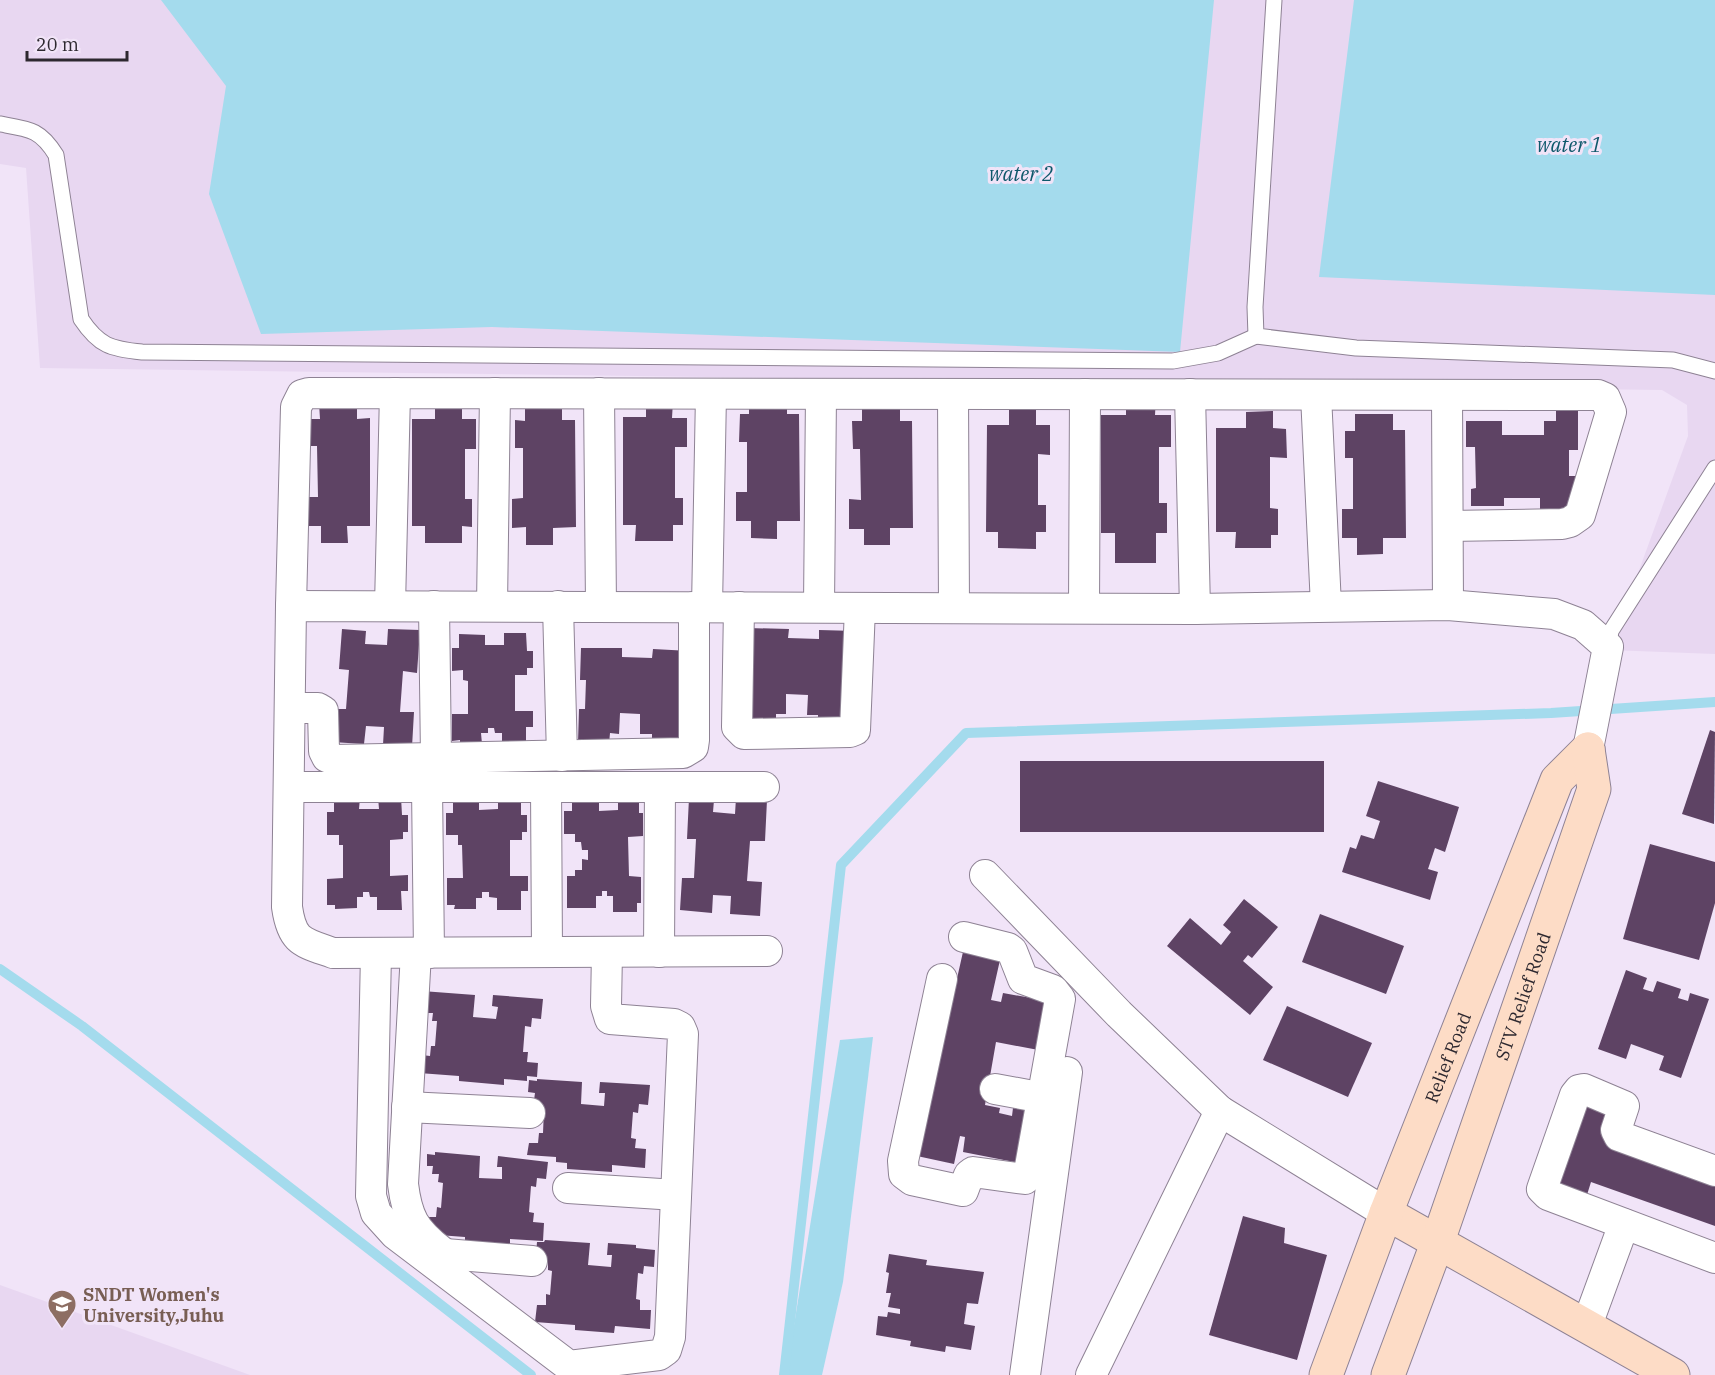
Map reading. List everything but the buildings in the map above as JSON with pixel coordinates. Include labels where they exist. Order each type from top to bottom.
[{"type":"street","points":[[767,951],[333,953],[302,942],[290,928],[287,908],[291,606],[297,400],[302,395],[309,393],[821,393],[1598,395],[1605,398],[1611,412],[1580,515],[1575,520],[1562,524],[1448,526]]},
{"type":"street","points":[[390,606],[395,393]]},
{"type":"street","points":[[492,606],[495,393]]},
{"type":"street","points":[[599,393],[601,606]]},
{"type":"street","points":[[819,607],[821,393]]},
{"type":"street","points":[[290,708],[318,708],[323,711],[324,751],[327,758],[334,760],[683,753],[693,747],[711,394]]},
{"type":"street","points":[[953,394],[954,608]]},
{"type":"street","points":[[1084,608],[1085,394]]},
{"type":"street","points":[[1190,394],[1194,609]]},
{"type":"street","points":[[1316,395],[1326,606]]},
{"type":"street","points":[[1447,395],[1448,605]]},
{"type":"street","points":[[291,606],[1194,609],[1448,605],[1554,614],[1582,625],[1607,654],[1590,743]]},
{"type":"street","points":[[434,606],[436,758]]},
{"type":"street","points":[[558,606],[562,756]]},
{"type":"street","points":[[739,607],[737,727],[744,734],[850,732],[855,730],[860,608]]},
{"type":"street","name":"Relief Road","points":[[1326,1375],[1386,1213],[1557,780],[1590,743]]},
{"type":"street","name":"STV Relief Road","points":[[1438,1241],[1594,789],[1590,743]]},
{"type":"street","points":[[289,787],[764,787]]},
{"type":"street","points":[[427,787],[422,953],[407,1107],[403,1184],[406,1210],[420,1235],[587,1364]]},
{"type":"street","points":[[546,787],[547,952]]},
{"type":"street","points":[[659,952],[660,787]]},
{"type":"street","points":[[985,875],[1080,974],[1220,1111],[1386,1213],[1673,1375]]},
{"type":"street","points":[[1501,923],[1543,936]]},
{"type":"street","points":[[964,937],[1008,948],[1012,951],[1023,979],[1058,993],[1053,1099],[1025,1375]]},
{"type":"street","points":[[376,953],[371,1196],[376,1213],[395,1234],[569,1366],[659,1355],[666,1350],[670,1337],[683,1034],[674,1024],[610,1019],[606,1006],[608,952]]},
{"type":"street","points":[[942,979],[903,1161],[904,1174],[912,1180],[963,1191],[969,1174],[973,1172],[1025,1179],[1029,1172],[1053,1099],[1080,974]]},
{"type":"street","points":[[995,1089],[1053,1099]]},
{"type":"street","points":[[1715,1171],[1619,1136],[1616,1130],[1624,1106],[1584,1089],[1579,1090],[1542,1189],[1548,1195],[1715,1258]]},
{"type":"street","points":[[407,1107],[530,1113]]},
{"type":"street","points":[[1091,1375],[1220,1111]]},
{"type":"street","points":[[568,1188],[676,1195]]},
{"type":"street","points":[[1587,1325],[1624,1224]]},
{"type":"street","points":[[1388,1375],[1438,1241]]},
{"type":"street","points":[[445,1254],[532,1261]]},
{"type":"lane","points":[[1256,336],[1255,307],[1274,0]]},
{"type":"lane","points":[[0,124],[23,128],[45,137],[56,155],[81,319],[94,338],[116,349],[166,352],[1173,361],[1218,353],[1256,336],[1356,348],[1673,360],[1715,371]]},
{"type":"lane","points":[[1607,654],[1611,631],[1715,468]]},
{"type":"shaded area","points":[[0,0],[1715,0],[1715,654],[1610,650],[1688,436],[1687,405],[1662,390],[40,368],[26,168],[0,164]]},
{"type":"shaded area","name":"SNDT Women's University,Juhu","points":[[0,1285],[250,1375],[0,1375]]},
{"type":"water","name":"water 2","points":[[161,0],[1214,0],[1180,352],[492,327],[261,334],[209,194],[226,86]]},
{"type":"water","name":"water 1","points":[[1354,0],[1715,0],[1715,295],[1319,277]]},
{"type":"water","points":[[873,1037],[843,1282],[822,1375],[786,1375],[840,1040]]},
{"type":"waterway","points":[[784,1375],[841,865],[966,733],[1551,713],[1715,702]]},
{"type":"waterway","points":[[0,969],[82,1026],[531,1375]]},
{"type":"place","name":"SNDT Women's University,Juhu","points":[[62,1330]]}]
